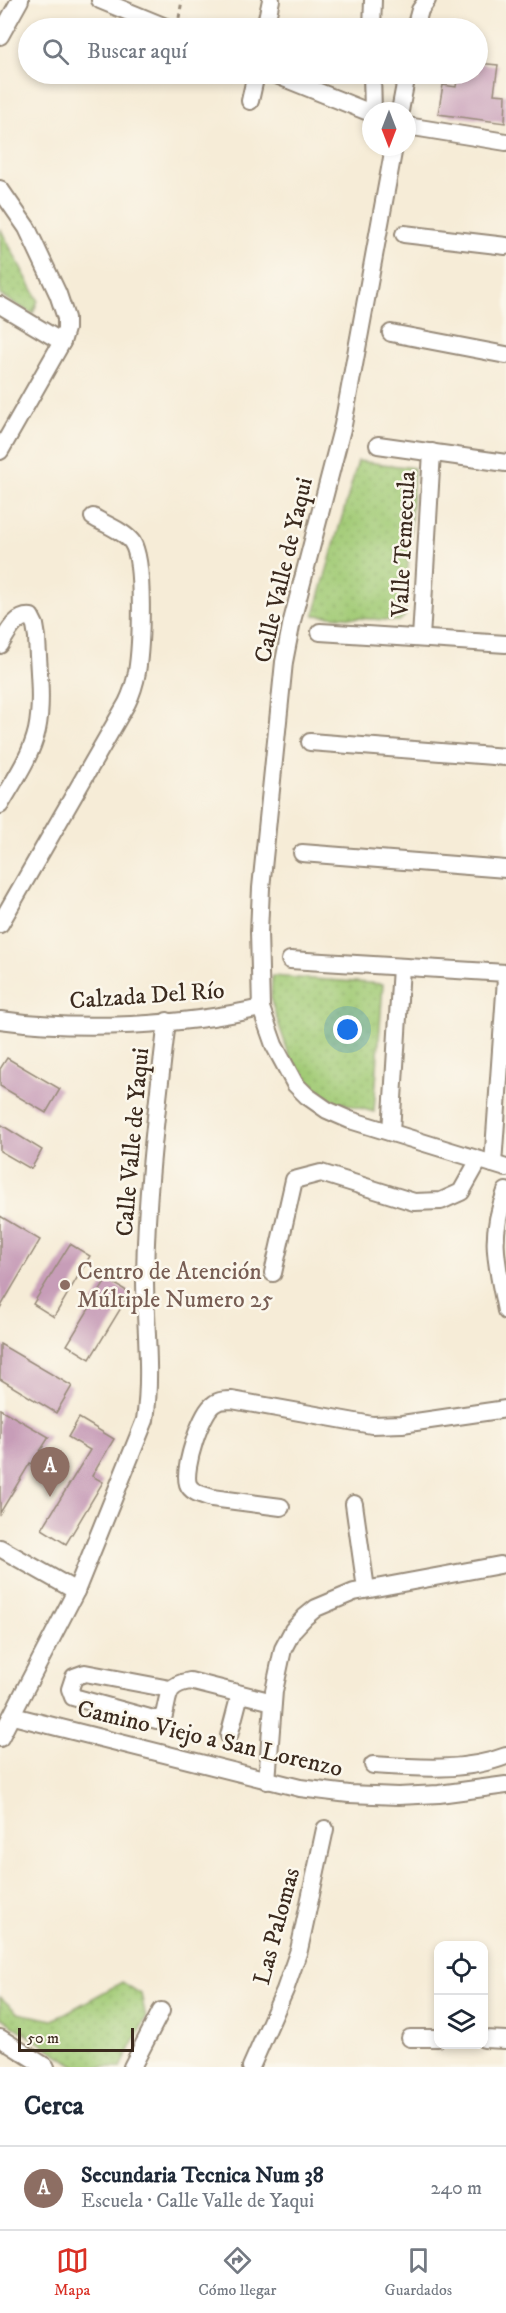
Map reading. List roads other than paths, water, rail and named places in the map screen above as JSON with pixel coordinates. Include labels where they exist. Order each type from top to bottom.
[{"type":"street","points":[[0,36],[20,0]]},
{"type":"street","points":[[100,0],[156,18]]},
{"type":"street","points":[[267,18],[271,0]]},
{"type":"street","points":[[372,18],[373,0]]},
{"type":"street","points":[[418,18],[427,0]]},
{"type":"street","points":[[250,101],[254,84]]},
{"type":"street","points":[[300,84],[362,108]]},
{"type":"street","points":[[372,84],[372,102]]},
{"type":"street","points":[[402,102],[405,84]]},
{"type":"street","points":[[416,127],[506,142]]},
{"type":"street","points":[[385,156],[390,168]]},
{"type":"street","name":"Calle Valle de Yaqui","points":[[261,1008],[259,932],[261,888],[284,662],[292,621],[343,425],[392,156]]},
{"type":"street","points":[[0,189],[27,228],[58,294],[66,318],[66,329],[62,342],[2,442]]},
{"type":"street","points":[[404,234],[506,246]]},
{"type":"street","points":[[0,305],[62,342]]},
{"type":"street","points":[[391,333],[506,355]]},
{"type":"street","points":[[378,445],[506,463]]},
{"type":"street","name":"Valle Temecula","points":[[422,638],[432,452]]},
{"type":"street","points":[[0,922],[128,703],[134,688],[138,657],[140,568],[137,552],[130,539],[93,517]]},
{"type":"street","points":[[0,645],[18,619],[25,616],[30,617],[35,625],[37,637],[39,714],[37,730],[29,753],[0,805]]},
{"type":"street","points":[[320,632],[506,644]]},
{"type":"street","points":[[310,742],[506,757]]},
{"type":"street","points":[[302,853],[506,869]]},
{"type":"street","points":[[290,960],[506,973]]},
{"type":"street","points":[[391,1132],[401,967]]},
{"type":"street","points":[[273,1273],[294,1180],[321,1173],[414,1202],[441,1201],[461,1192],[493,1164],[506,978]]},
{"type":"street","points":[[261,1008],[285,1067],[295,1084],[327,1110],[350,1120],[493,1164]]},
{"type":"street","name":"Calzada Del Río","points":[[0,1020],[110,1026],[261,1008]]},
{"type":"street","name":"Calle Valle de Yaqui","points":[[0,1738],[76,1591],[146,1420],[149,1392],[145,1278],[147,1223],[166,1021]]},
{"type":"street","points":[[506,1191],[498,1212],[494,1238],[506,1311]]},
{"type":"street","points":[[281,1507],[212,1498],[201,1495],[188,1483],[192,1449],[202,1421],[214,1403],[232,1400],[372,1425],[402,1424],[506,1409]]},
{"type":"street","points":[[354,1503],[366,1589]]},
{"type":"street","points":[[0,1548],[76,1591]]},
{"type":"street","points":[[267,1781],[273,1702],[283,1649],[293,1630],[316,1608],[366,1589],[500,1566]]},
{"type":"street","points":[[170,1689],[85,1673],[75,1677],[70,1689],[73,1697],[157,1720],[164,1715],[170,1689],[178,1683],[190,1681],[273,1702]]},
{"type":"street","points":[[229,1736],[240,1694]]},
{"type":"street","name":"Camino Viejo a San Lorenzo","points":[[12,1716],[300,1788],[349,1794],[398,1796],[439,1794],[506,1785]]},
{"type":"street","points":[[373,1765],[450,1767],[486,1762],[506,1756]]},
{"type":"street","points":[[398,1796],[399,1767]]},
{"type":"street","name":"Las Palomas","points":[[251,2067],[285,1990],[299,1950],[326,1829]]},
{"type":"street","points":[[132,2067],[161,2011]]},
{"type":"street","points":[[0,2038],[46,2067]]},
{"type":"street","points":[[410,2038],[434,2038]]},
{"type":"street","points":[[488,2039],[506,2040]]},
{"type":"place","name":"Centro de Atención Múltiple Numero 25","points":[[65,1285]]},
{"type":"place","name":"Secundaria Tecnica Num 38","points":[[50,1497]]}]
